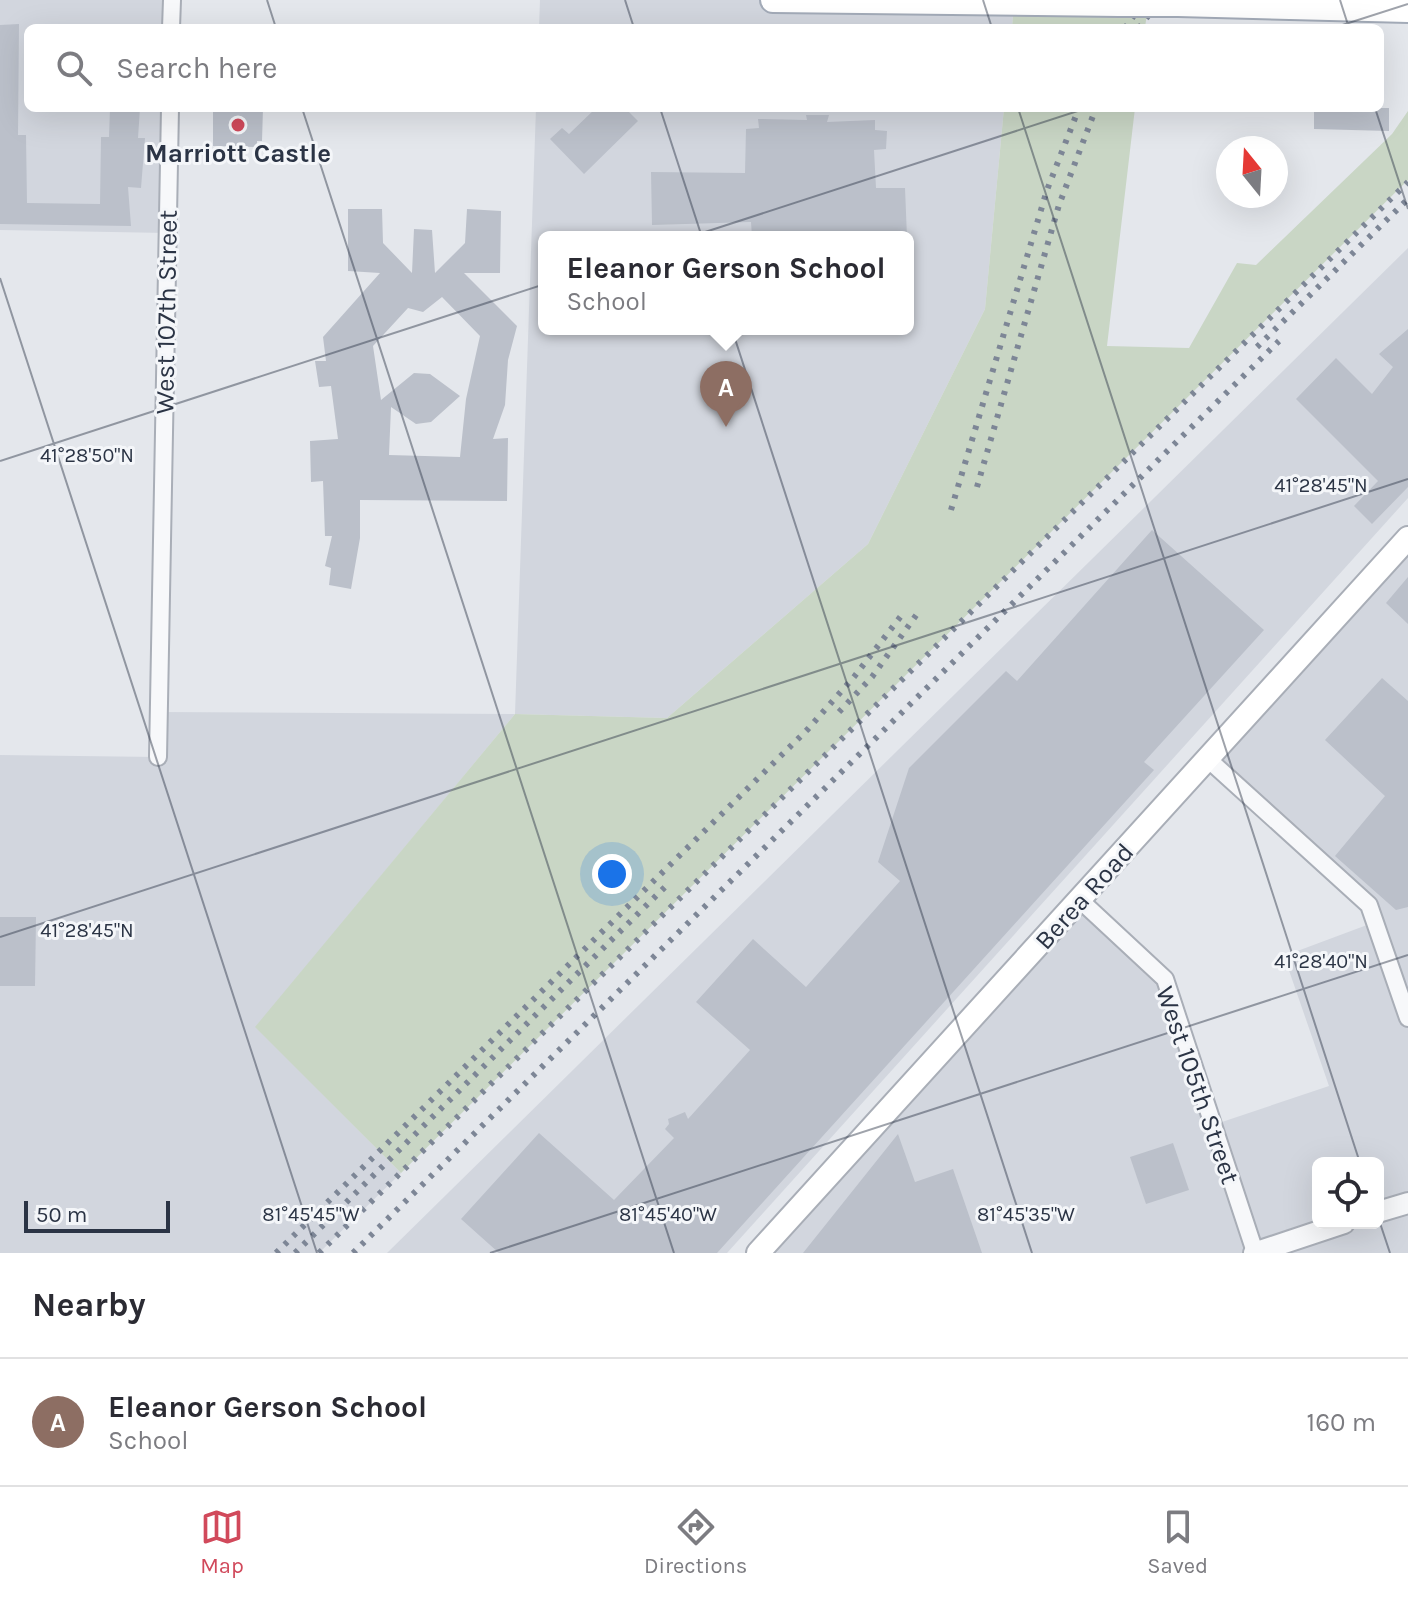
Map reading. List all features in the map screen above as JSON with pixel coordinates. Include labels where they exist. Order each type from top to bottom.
[{"type":"main road","points":[[773,0],[1408,10]]},
{"type":"main road","name":"Berea Road","points":[[758,1253],[1408,538]]},
{"type":"street","points":[[171,24],[172,0]]},
{"type":"street","name":"West 107th Street","points":[[158,757],[170,112]]},
{"type":"street","points":[[1209,760],[1369,905],[1408,1018]]},
{"type":"street","name":"West 105th Street","points":[[1080,900],[1165,979],[1260,1252]]},
{"type":"street","points":[[1384,1210],[1408,1203]]},
{"type":"street","points":[[1260,1252],[1327,1229]]},
{"type":"shaded area","points":[[0,0],[172,0],[171,24],[24,24],[24,112],[170,112],[167,233],[0,230]]},
{"type":"shaded area","points":[[540,0],[1014,3],[1012,24],[539,24]]},
{"type":"shaded area","points":[[536,112],[1004,112],[985,309],[868,544],[667,718],[515,714]]},
{"type":"shaded area","points":[[1408,248],[1408,498],[727,1253],[387,1253]]},
{"type":"shaded area","points":[[1408,538],[1408,1253],[758,1253],[1080,900],[1165,979],[1213,1125],[1329,1086],[1284,956],[1375,922],[1209,760]]},
{"type":"shaded area","points":[[158,712],[515,714],[256,1027],[401,1173],[319,1253],[0,1253],[0,755],[157,757]]},
{"type":"green space","points":[[1014,3],[1148,5],[1146,24],[1012,24]]},
{"type":"green space","points":[[1408,111],[1408,180],[401,1173],[255,1027],[515,714],[667,718],[868,544],[985,309],[1004,112],[1135,112],[1107,346],[1189,348],[1237,263],[1256,265],[1392,134]]},
{"type":"building","points":[[19,24],[18,135],[26,135],[27,203],[100,204],[101,137],[109,137],[110,112],[140,112],[138,138],[145,138],[141,188],[128,187],[131,226],[0,224],[0,25]]},
{"type":"building","points":[[1384,108],[1389,108],[1389,131],[1314,129],[1314,112],[1384,112]]},
{"type":"building","name":"Marriott Castle","points":[[213,112],[263,112],[262,141],[257,141],[257,147],[213,146]]},
{"type":"building","points":[[592,112],[629,112],[638,121],[584,174],[550,139],[562,128],[569,134]]},
{"type":"building","points":[[806,115],[829,115],[827,122],[875,120],[875,130],[887,131],[886,149],[874,150],[876,188],[905,188],[907,231],[752,231],[751,222],[652,225],[651,172],[745,173],[746,129],[759,128],[758,119],[807,120]]},
{"type":"building","points":[[348,209],[382,209],[383,243],[412,273],[414,229],[432,230],[435,273],[465,243],[467,209],[501,211],[500,273],[464,273],[517,326],[508,360],[505,405],[493,439],[508,438],[507,501],[360,500],[360,538],[351,589],[329,585],[331,568],[325,566],[332,536],[325,536],[323,481],[311,482],[310,441],[338,439],[331,386],[319,387],[315,361],[326,361],[323,337],[380,273],[348,271]],"holes":[[[442,297],[480,336],[466,399],[460,457],[389,455],[391,407],[416,424],[431,422],[460,396],[430,374],[414,373],[381,400],[373,346],[408,308],[423,312]]]},
{"type":"building","points":[[1408,329],[1408,487],[1372,524],[1354,506],[1378,481],[1296,399],[1336,358],[1372,394],[1393,367],[1379,354]]},
{"type":"building","points":[[1152,530],[1264,630],[1144,762],[1154,770],[717,1253],[499,1253],[461,1219],[539,1133],[614,1200],[674,1138],[665,1129],[668,1119],[685,1112],[688,1119],[750,1050],[696,1002],[753,939],[806,987],[900,881],[878,862],[909,768],[1006,671],[1017,681]]},
{"type":"building","points":[[1408,577],[1408,624],[1386,603]]},
{"type":"building","points":[[1382,678],[1408,701],[1408,907],[1396,910],[1335,856],[1385,796],[1325,740]]},
{"type":"building","points":[[0,917],[36,917],[35,986],[0,986]]},
{"type":"building","points":[[898,1134],[915,1182],[953,1169],[982,1253],[803,1253]]},
{"type":"building","points":[[1173,1143],[1189,1190],[1146,1204],[1130,1157]]},
{"type":"railway","points":[[1128,24],[1145,0]]},
{"type":"railway","points":[[1142,24],[1160,0]]},
{"type":"railway","points":[[951,510],[1047,190],[1077,112]]},
{"type":"railway","points":[[977,487],[1059,205],[1094,112]]},
{"type":"railway","points":[[319,1253],[1408,182]]},
{"type":"railway","points":[[1257,347],[1408,199]]},
{"type":"railway","points":[[353,1253],[1279,341]]},
{"type":"railway","points":[[839,712],[872,677],[917,614]]},
{"type":"railway","points":[[276,1253],[808,729],[854,677],[901,616]]},
{"type":"railway","points":[[295,1253],[667,885]]},
{"type":"place","name":"Marriott Castle","points":[[238,125]]},
{"type":"place","name":"Eleanor Gerson School","points":[[726,427]]}]
